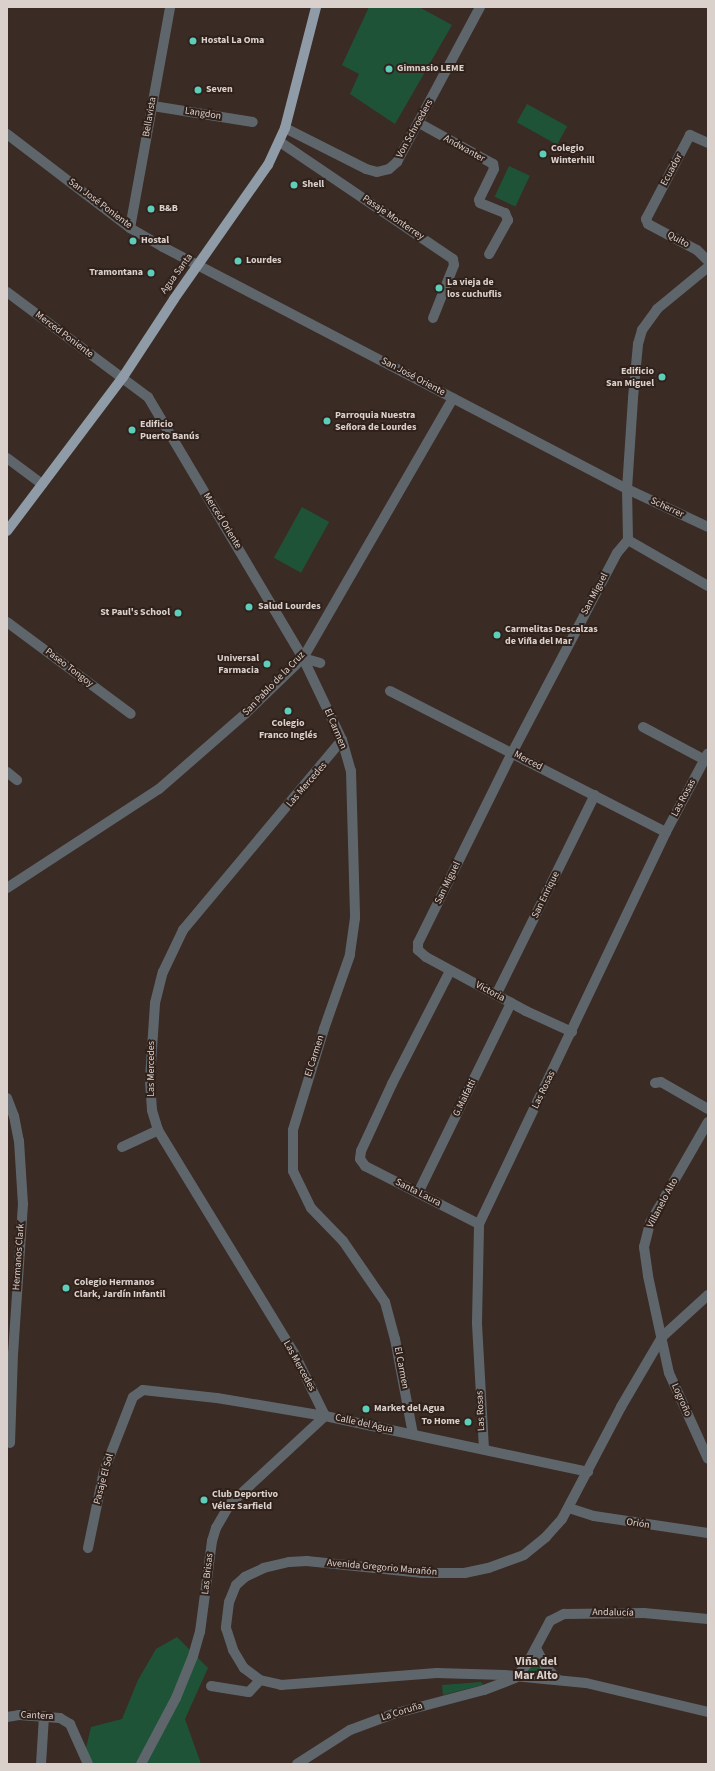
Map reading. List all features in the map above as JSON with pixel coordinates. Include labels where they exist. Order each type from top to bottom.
[{"type":"main road","name":"Agua Santa","points":[[7,531],[123,377],[259,179],[280,142],[285,128],[316,7]]},
{"type":"street","name":"Bellavista","points":[[130,228],[170,7]]},
{"type":"street","name":"Von Schroeders","points":[[285,128],[366,169],[377,172],[389,169],[397,162],[480,7]]},
{"type":"street","name":"Langdon","points":[[153,106],[253,122]]},
{"type":"street","name":"Andwanter","points":[[418,123],[493,164],[494,169],[479,200],[480,203],[505,213],[508,220],[489,254]]},
{"type":"street","name":"San José Poniente","points":[[7,134],[130,228],[199,265]]},
{"type":"street","name":"Ecuador","points":[[646,221],[690,136],[708,143]]},
{"type":"street","name":"Pasaje Monterrey","points":[[280,142],[453,259],[454,265],[433,318]]},
{"type":"street","name":"Quito","points":[[646,221],[697,250],[708,261]]},
{"type":"street","name":"San José Oriente","points":[[199,265],[627,489]]},
{"type":"street","points":[[708,267],[657,309],[646,322],[639,337],[627,489],[628,540],[708,586]]},
{"type":"street","name":"Merced Poniente","points":[[7,292],[123,377]]},
{"type":"street","name":"Merced Oriente","points":[[123,377],[148,397],[303,658]]},
{"type":"street","name":"San Pablo de la Cruz","points":[[7,888],[160,789],[245,714],[303,658],[453,398]]},
{"type":"street","points":[[7,458],[42,484]]},
{"type":"street","name":"Scherrer","points":[[627,489],[708,527]]},
{"type":"street","name":"San Miguel","points":[[418,943],[512,753],[616,553],[628,540]]},
{"type":"street","name":"Paseo Tongoy","points":[[7,622],[131,714]]},
{"type":"street","points":[[303,658],[320,663]]},
{"type":"street","name":"El Carmen","points":[[303,658],[342,740],[351,771],[355,918],[350,955],[324,1029],[293,1130],[293,1171],[311,1208],[343,1241],[385,1302],[395,1339],[413,1434]]},
{"type":"street","name":"Merced","points":[[390,691],[666,832]]},
{"type":"street","points":[[642,727],[706,756]]},
{"type":"street","name":"Las Mercedes","points":[[325,1416],[294,1353],[158,1130],[152,1110],[152,1041],[155,1003],[169,960],[183,930],[342,740]]},
{"type":"street","name":"Las Rosas","points":[[484,1449],[477,1322],[479,1224],[572,1032],[666,832],[706,756]]},
{"type":"street","points":[[7,772],[17,780]]},
{"type":"street","name":"San Enrique","points":[[496,995],[595,795]]},
{"type":"street","name":"Victoria","points":[[418,943],[418,950],[450,971],[511,1003],[572,1032]]},
{"type":"street","name":"Santa Laura","points":[[450,971],[392,1084],[360,1159],[364,1166],[479,1224]]},
{"type":"street","name":"G.Malfatti","points":[[418,1193],[511,1003]]},
{"type":"street","points":[[655,1083],[661,1082],[708,1109]]},
{"type":"street","name":"Hermanos Clark","points":[[7,1098],[14,1116],[19,1141],[23,1204],[13,1353],[10,1443]]},
{"type":"street","name":"Villanelo Alto","points":[[662,1338],[648,1276],[644,1247],[650,1223],[708,1122]]},
{"type":"street","points":[[122,1147],[158,1130]]},
{"type":"street","name":"Avenida Gregorio Marañón","points":[[708,1295],[662,1338],[621,1407],[568,1508],[546,1537],[524,1555],[473,1572],[423,1573],[289,1562],[264,1568],[245,1577],[236,1585],[229,1602],[226,1628],[233,1650],[244,1668],[260,1680],[281,1685],[437,1673],[504,1675],[516,1678],[557,1679],[621,1690],[708,1712]]},
{"type":"street","name":"Logroño","points":[[662,1338],[670,1373],[708,1459]]},
{"type":"street","name":"Calle del Agua","points":[[138,1392],[152,1390],[217,1398],[325,1416],[588,1472]]},
{"type":"street","name":"Pasaje El Sol","points":[[88,1548],[104,1471],[133,1397],[138,1392]]},
{"type":"street","name":"Las Brisas","points":[[141,1764],[176,1698],[193,1656],[202,1625],[212,1541],[216,1528],[230,1504],[325,1416]]},
{"type":"street","name":"Orión","points":[[568,1508],[594,1516],[708,1533]]},
{"type":"street","name":"Andalucía","points":[[516,1678],[536,1648],[550,1621],[564,1614],[644,1613],[708,1619]]},
{"type":"street","points":[[536,1648],[545,1666],[557,1679]]},
{"type":"street","name":"La Coruña","points":[[297,1764],[350,1730],[392,1714],[484,1690],[516,1678]]},
{"type":"street","points":[[211,1686],[249,1692],[260,1680]]},
{"type":"street","points":[[41,1764],[44,1716]]},
{"type":"street","name":"Cantera","points":[[7,1717],[44,1716],[60,1718],[70,1724],[88,1764]]},
{"type":"green space","name":"Gimnasio LEME","points":[[369,7],[419,7],[452,25],[395,124],[350,94],[359,74],[342,65]]},
{"type":"green space","points":[[527,104],[567,126],[557,145],[517,122]]},
{"type":"green space","points":[[509,166],[530,176],[515,207],[495,197]]},
{"type":"green space","points":[[302,507],[329,522],[301,573],[274,558]]},
{"type":"green space","points":[[177,1637],[208,1668],[185,1719],[201,1764],[91,1764],[85,1752],[91,1727],[122,1719],[138,1680],[156,1649]]},
{"type":"green space","points":[[537,1659],[547,1676],[525,1674]]},
{"type":"green space","points":[[481,1682],[483,1685],[443,1695],[442,1685]]},
{"type":"place","name":"Hostal La Oma","points":[[193,41]]},
{"type":"place","name":"Gimnasio LEME","points":[[389,69]]},
{"type":"place","name":"Seven","points":[[198,90]]},
{"type":"place","name":"Colegio Winterhill","points":[[543,154]]},
{"type":"place","name":"Shell","points":[[294,185]]},
{"type":"place","name":"B&B","points":[[151,209]]},
{"type":"place","name":"Hostal","points":[[133,241]]},
{"type":"place","name":"Lourdes","points":[[238,261]]},
{"type":"place","name":"Tramontana","points":[[151,273]]},
{"type":"place","name":"La vieja de los cuchuflis","points":[[439,288]]},
{"type":"place","name":"Edificio San Miguel","points":[[662,377]]},
{"type":"place","name":"Parroquia Nuestra Señora de Lourdes","points":[[327,421]]},
{"type":"place","name":"Edificio Puerto Banús","points":[[132,430]]},
{"type":"place","name":"Salud Lourdes","points":[[249,607]]},
{"type":"place","name":"St Paul's School","points":[[178,613]]},
{"type":"place","name":"Carmelitas Descalzas de Viña del Mar","points":[[497,635]]},
{"type":"place","name":"Universal Farmacia","points":[[267,664]]},
{"type":"place","name":"Colegio Franco Inglés","points":[[288,711]]},
{"type":"place","name":"Colegio Hermanos Clark, Jardín Infantil","points":[[66,1288]]},
{"type":"place","name":"Market del Agua","points":[[366,1409]]},
{"type":"place","name":"To Home","points":[[468,1422]]},
{"type":"place","name":"Club Deportivo Vélez Sarfield","points":[[204,1500]]},
{"type":"district","name":"Viña del Mar Alto","points":[[536,1669]]}]
